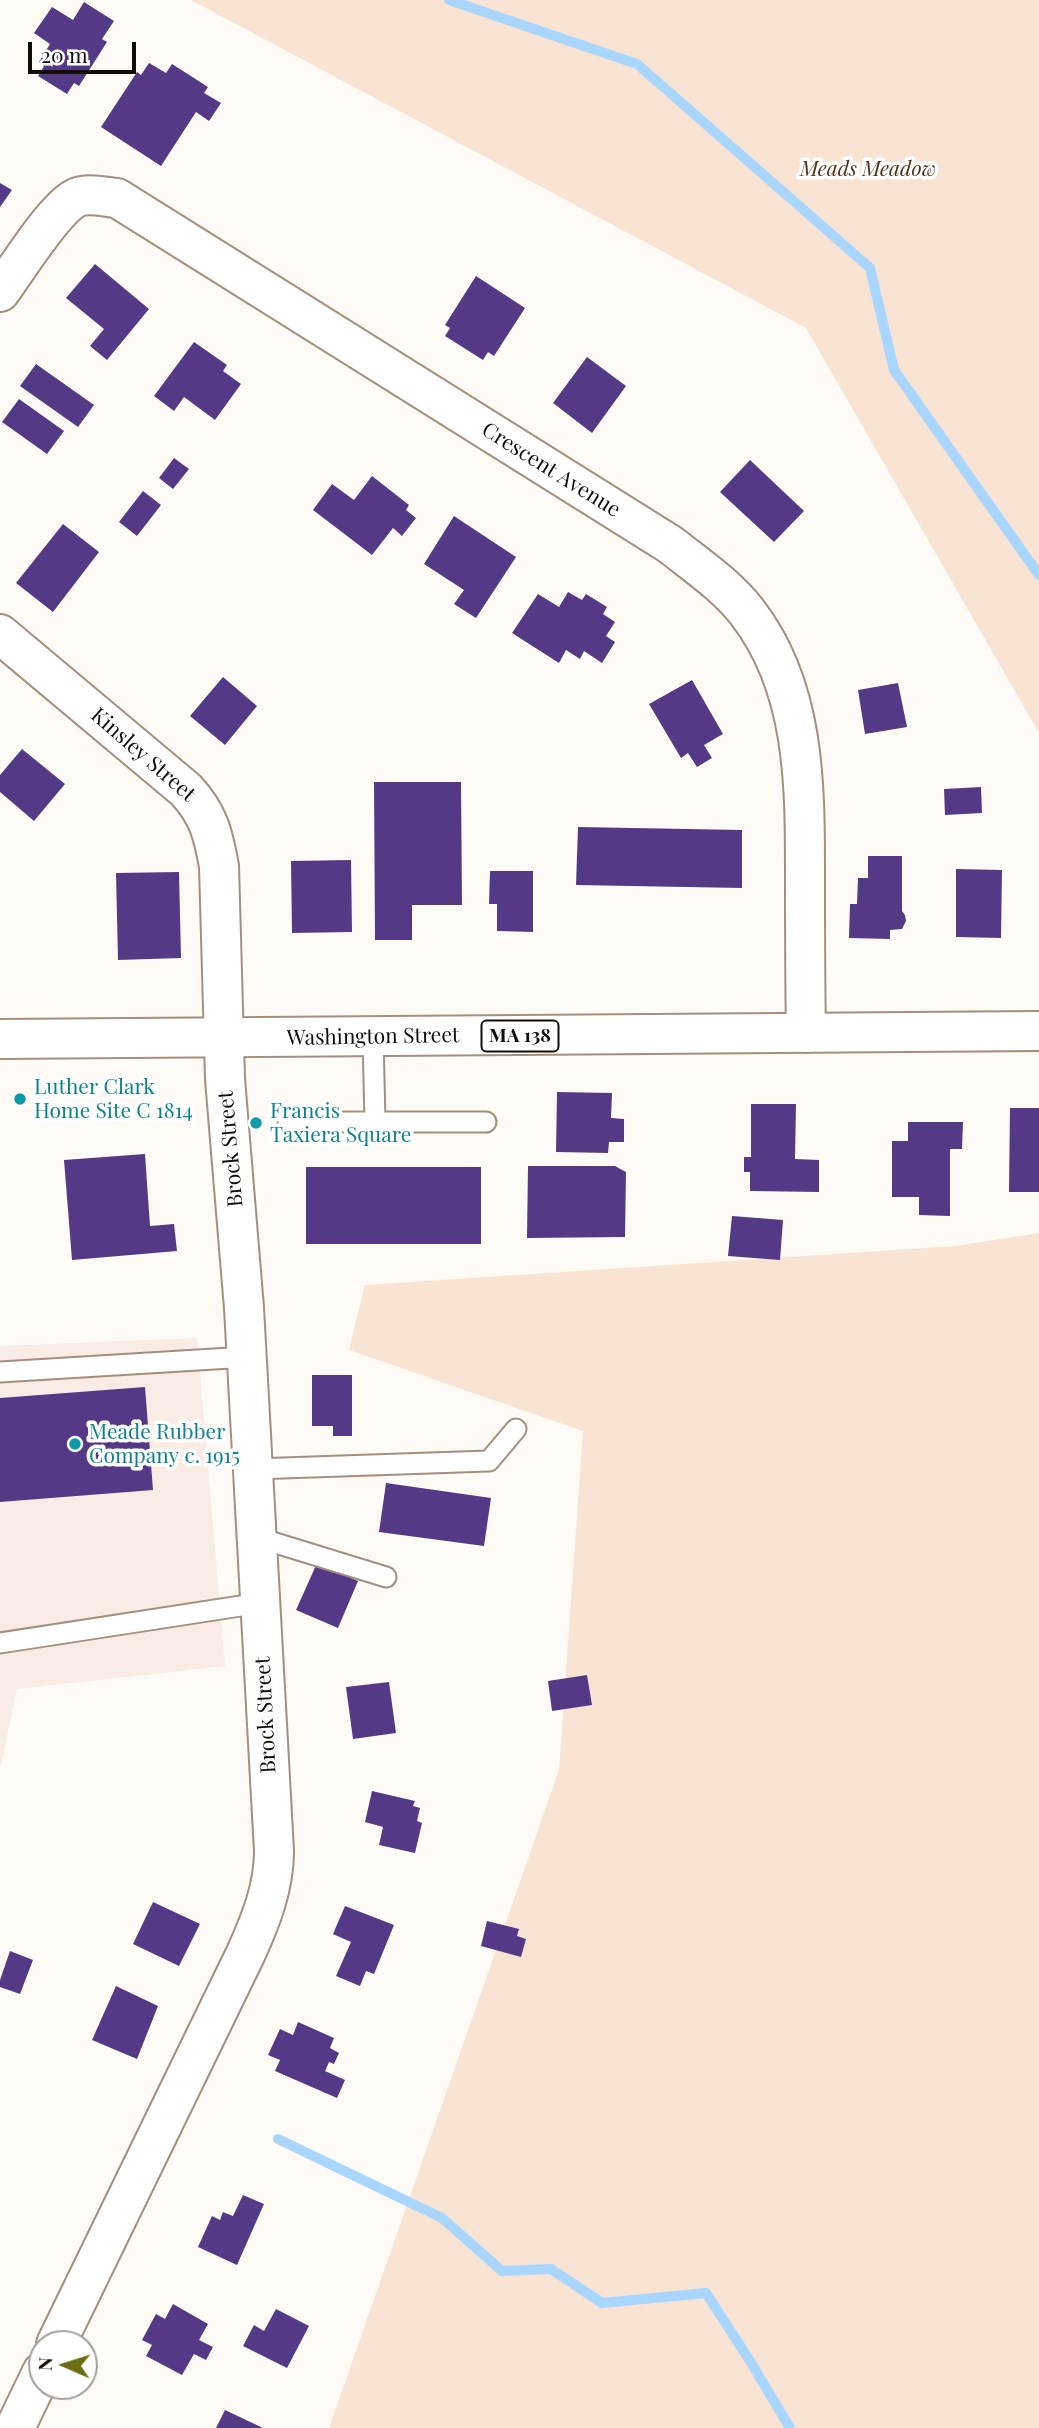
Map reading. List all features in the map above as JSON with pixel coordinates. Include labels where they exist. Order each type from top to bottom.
[{"type":"street","name":"Crescent Avenue","points":[[0,292],[56,215],[75,198],[92,195],[117,198],[671,545],[732,594],[761,632],[781,672],[800,746],[804,798],[806,1032]]},
{"type":"street","name":"Kinsley Street","points":[[0,634],[186,790],[201,806],[210,823],[219,866],[223,1039]]},
{"type":"street","name":"Washington Street","points":[[0,1039],[1039,1031]]},
{"type":"street","name":"Brock Street","points":[[63,2330],[247,1953],[267,1899],[274,1871],[247,1357],[223,1039]]},
{"type":"street","points":[[15,2428],[28,2400]]},
{"type":"lane","points":[[373,1037],[375,1122]]},
{"type":"lane","points":[[288,1122],[485,1122]]},
{"type":"lane","points":[[0,1372],[247,1357]]},
{"type":"lane","points":[[253,1469],[489,1461],[516,1429]]},
{"type":"lane","points":[[256,1537],[386,1577]]},
{"type":"lane","points":[[0,1643],[260,1602]]},
{"type":"shaded area","points":[[197,1338],[225,1666],[17,1689],[0,1769],[0,1346]]},
{"type":"green space","name":"Meads Meadow","points":[[191,0],[1039,0],[1039,733],[806,328]]},
{"type":"green space","points":[[1039,1233],[1039,2428],[329,2428],[559,1770],[583,1431],[349,1350],[365,1285],[956,1246]]},
{"type":"building","points":[[84,2],[114,21],[102,39],[107,42],[79,86],[74,83],[67,94],[38,76],[44,66],[39,62],[50,44],[34,33],[52,7],[73,20]]},
{"type":"building","points":[[149,63],[166,73],[172,64],[208,87],[204,93],[221,103],[209,121],[196,112],[161,166],[101,127],[137,72],[141,75]]},
{"type":"building","points":[[0,183],[12,190],[0,207]]},
{"type":"building","points":[[95,264],[149,309],[107,360],[90,346],[104,329],[66,298]]},
{"type":"building","points":[[476,276],[525,308],[494,356],[488,352],[483,360],[445,336],[450,328],[445,325]]},
{"type":"building","points":[[194,342],[227,365],[223,371],[241,384],[215,420],[184,397],[174,411],[154,396]]},
{"type":"building","points":[[587,357],[626,386],[592,433],[553,403]]},
{"type":"building","points":[[36,364],[94,405],[78,427],[20,386]]},
{"type":"building","points":[[19,399],[64,431],[47,454],[2,422]]},
{"type":"building","points":[[174,458],[189,469],[173,489],[159,478]]},
{"type":"building","points":[[750,460],[804,511],[774,542],[720,492]]},
{"type":"building","points":[[372,476],[409,505],[406,510],[416,518],[402,536],[393,528],[372,555],[313,510],[332,484],[354,500]]},
{"type":"building","points":[[143,491],[161,505],[137,536],[119,522]]},
{"type":"building","points":[[454,516],[516,557],[476,618],[454,604],[464,590],[424,564]]},
{"type":"building","points":[[63,524],[99,552],[53,612],[16,583]]},
{"type":"building","points":[[568,592],[582,600],[586,594],[607,607],[603,614],[615,622],[606,636],[615,642],[602,663],[584,651],[580,659],[566,650],[559,663],[512,633],[538,594],[559,607]]},
{"type":"building","points":[[223,677],[257,706],[225,745],[190,716]]},
{"type":"building","points":[[692,680],[723,734],[704,745],[712,758],[697,767],[688,753],[681,758],[649,704]]},
{"type":"building","points":[[898,683],[907,727],[865,734],[858,690]]},
{"type":"building","points":[[22,749],[65,784],[34,821],[0,792],[0,775]]},
{"type":"building","points":[[374,782],[461,782],[462,905],[412,905],[412,940],[375,940]]},
{"type":"building","points":[[981,787],[982,813],[945,815],[944,789]]},
{"type":"building","points":[[578,827],[742,830],[742,888],[576,885]]},
{"type":"building","points":[[868,856],[902,856],[902,911],[906,921],[902,929],[890,930],[890,939],[849,938],[850,904],[857,904],[858,878],[868,878]]},
{"type":"building","points":[[351,860],[352,932],[292,933],[291,861]]},
{"type":"building","points":[[956,869],[1002,870],[1001,938],[956,937]]},
{"type":"building","points":[[490,871],[533,871],[533,932],[497,931],[497,904],[489,904]]},
{"type":"building","points":[[179,872],[181,958],[118,960],[116,873]]},
{"type":"building","points":[[557,1092],[612,1093],[611,1118],[624,1119],[624,1142],[609,1142],[608,1153],[556,1152]]},
{"type":"building","points":[[751,1104],[796,1104],[795,1159],[819,1160],[819,1192],[750,1191],[750,1172],[744,1172],[744,1157],[751,1157]]},
{"type":"building","points":[[1010,1108],[1039,1108],[1039,1192],[1009,1192]]},
{"type":"building","points":[[908,1122],[963,1122],[962,1149],[950,1149],[950,1216],[919,1215],[919,1197],[892,1197],[892,1141],[908,1141]]},
{"type":"building","points":[[145,1154],[150,1226],[174,1224],[177,1251],[72,1260],[64,1160]]},
{"type":"building","points":[[528,1166],[615,1166],[626,1172],[625,1237],[527,1238]]},
{"type":"building","points":[[306,1167],[481,1167],[481,1244],[306,1244]]},
{"type":"building","points":[[732,1216],[783,1220],[780,1260],[728,1256]]},
{"type":"building","points":[[312,1375],[352,1375],[352,1436],[333,1436],[333,1426],[312,1426]]},
{"type":"building","name":"Meade Rubber Company c. 1915","points":[[145,1387],[153,1490],[0,1502],[0,1398]]},
{"type":"building","points":[[386,1483],[491,1498],[484,1546],[379,1532]]},
{"type":"building","points":[[317,1563],[358,1581],[338,1628],[296,1610]]},
{"type":"building","points":[[587,1675],[592,1705],[552,1711],[548,1681]]},
{"type":"building","points":[[389,1682],[396,1733],[353,1739],[346,1687]]},
{"type":"building","points":[[372,1791],[415,1801],[413,1806],[420,1808],[417,1821],[422,1823],[415,1853],[379,1845],[383,1827],[365,1822]]},
{"type":"building","points":[[153,1902],[200,1924],[179,1966],[133,1944]]},
{"type":"building","points":[[345,1906],[394,1925],[374,1974],[366,1971],[360,1986],[336,1976],[351,1942],[333,1934]]},
{"type":"building","points":[[487,1921],[519,1929],[517,1936],[526,1939],[521,1957],[481,1946]]},
{"type":"building","points":[[10,1951],[33,1960],[20,1994],[0,1987]]},
{"type":"building","points":[[116,1986],[158,2006],[137,2059],[92,2040]]},
{"type":"building","points":[[298,2022],[334,2038],[330,2048],[339,2053],[334,2064],[329,2062],[325,2071],[345,2080],[337,2098],[275,2071],[280,2060],[268,2055],[280,2029],[293,2035]]},
{"type":"building","points":[[243,2195],[264,2204],[237,2265],[198,2247],[212,2216],[220,2220],[223,2212],[233,2216]]},
{"type":"building","points":[[173,2304],[208,2324],[199,2340],[213,2347],[206,2360],[194,2354],[182,2375],[146,2356],[152,2345],[142,2340],[156,2314],[165,2319]]},
{"type":"building","points":[[276,2309],[309,2326],[287,2368],[243,2346],[254,2325],[264,2331]]},
{"type":"building","points":[[225,2410],[263,2428],[216,2428]]},
{"type":"waterway","points":[[449,0],[637,64],[870,268],[894,370],[1039,575]]},
{"type":"waterway","points":[[278,2139],[442,2218],[502,2271],[551,2269],[602,2303],[706,2293],[790,2428]]},
{"type":"place","name":"Luther Clark Home Site C 1814","points":[[20,1099]]},
{"type":"place","name":"Francis Taxiera Square","points":[[256,1123]]},
{"type":"place","name":"Meade Rubber Company c. 1915","points":[[75,1444]]}]
